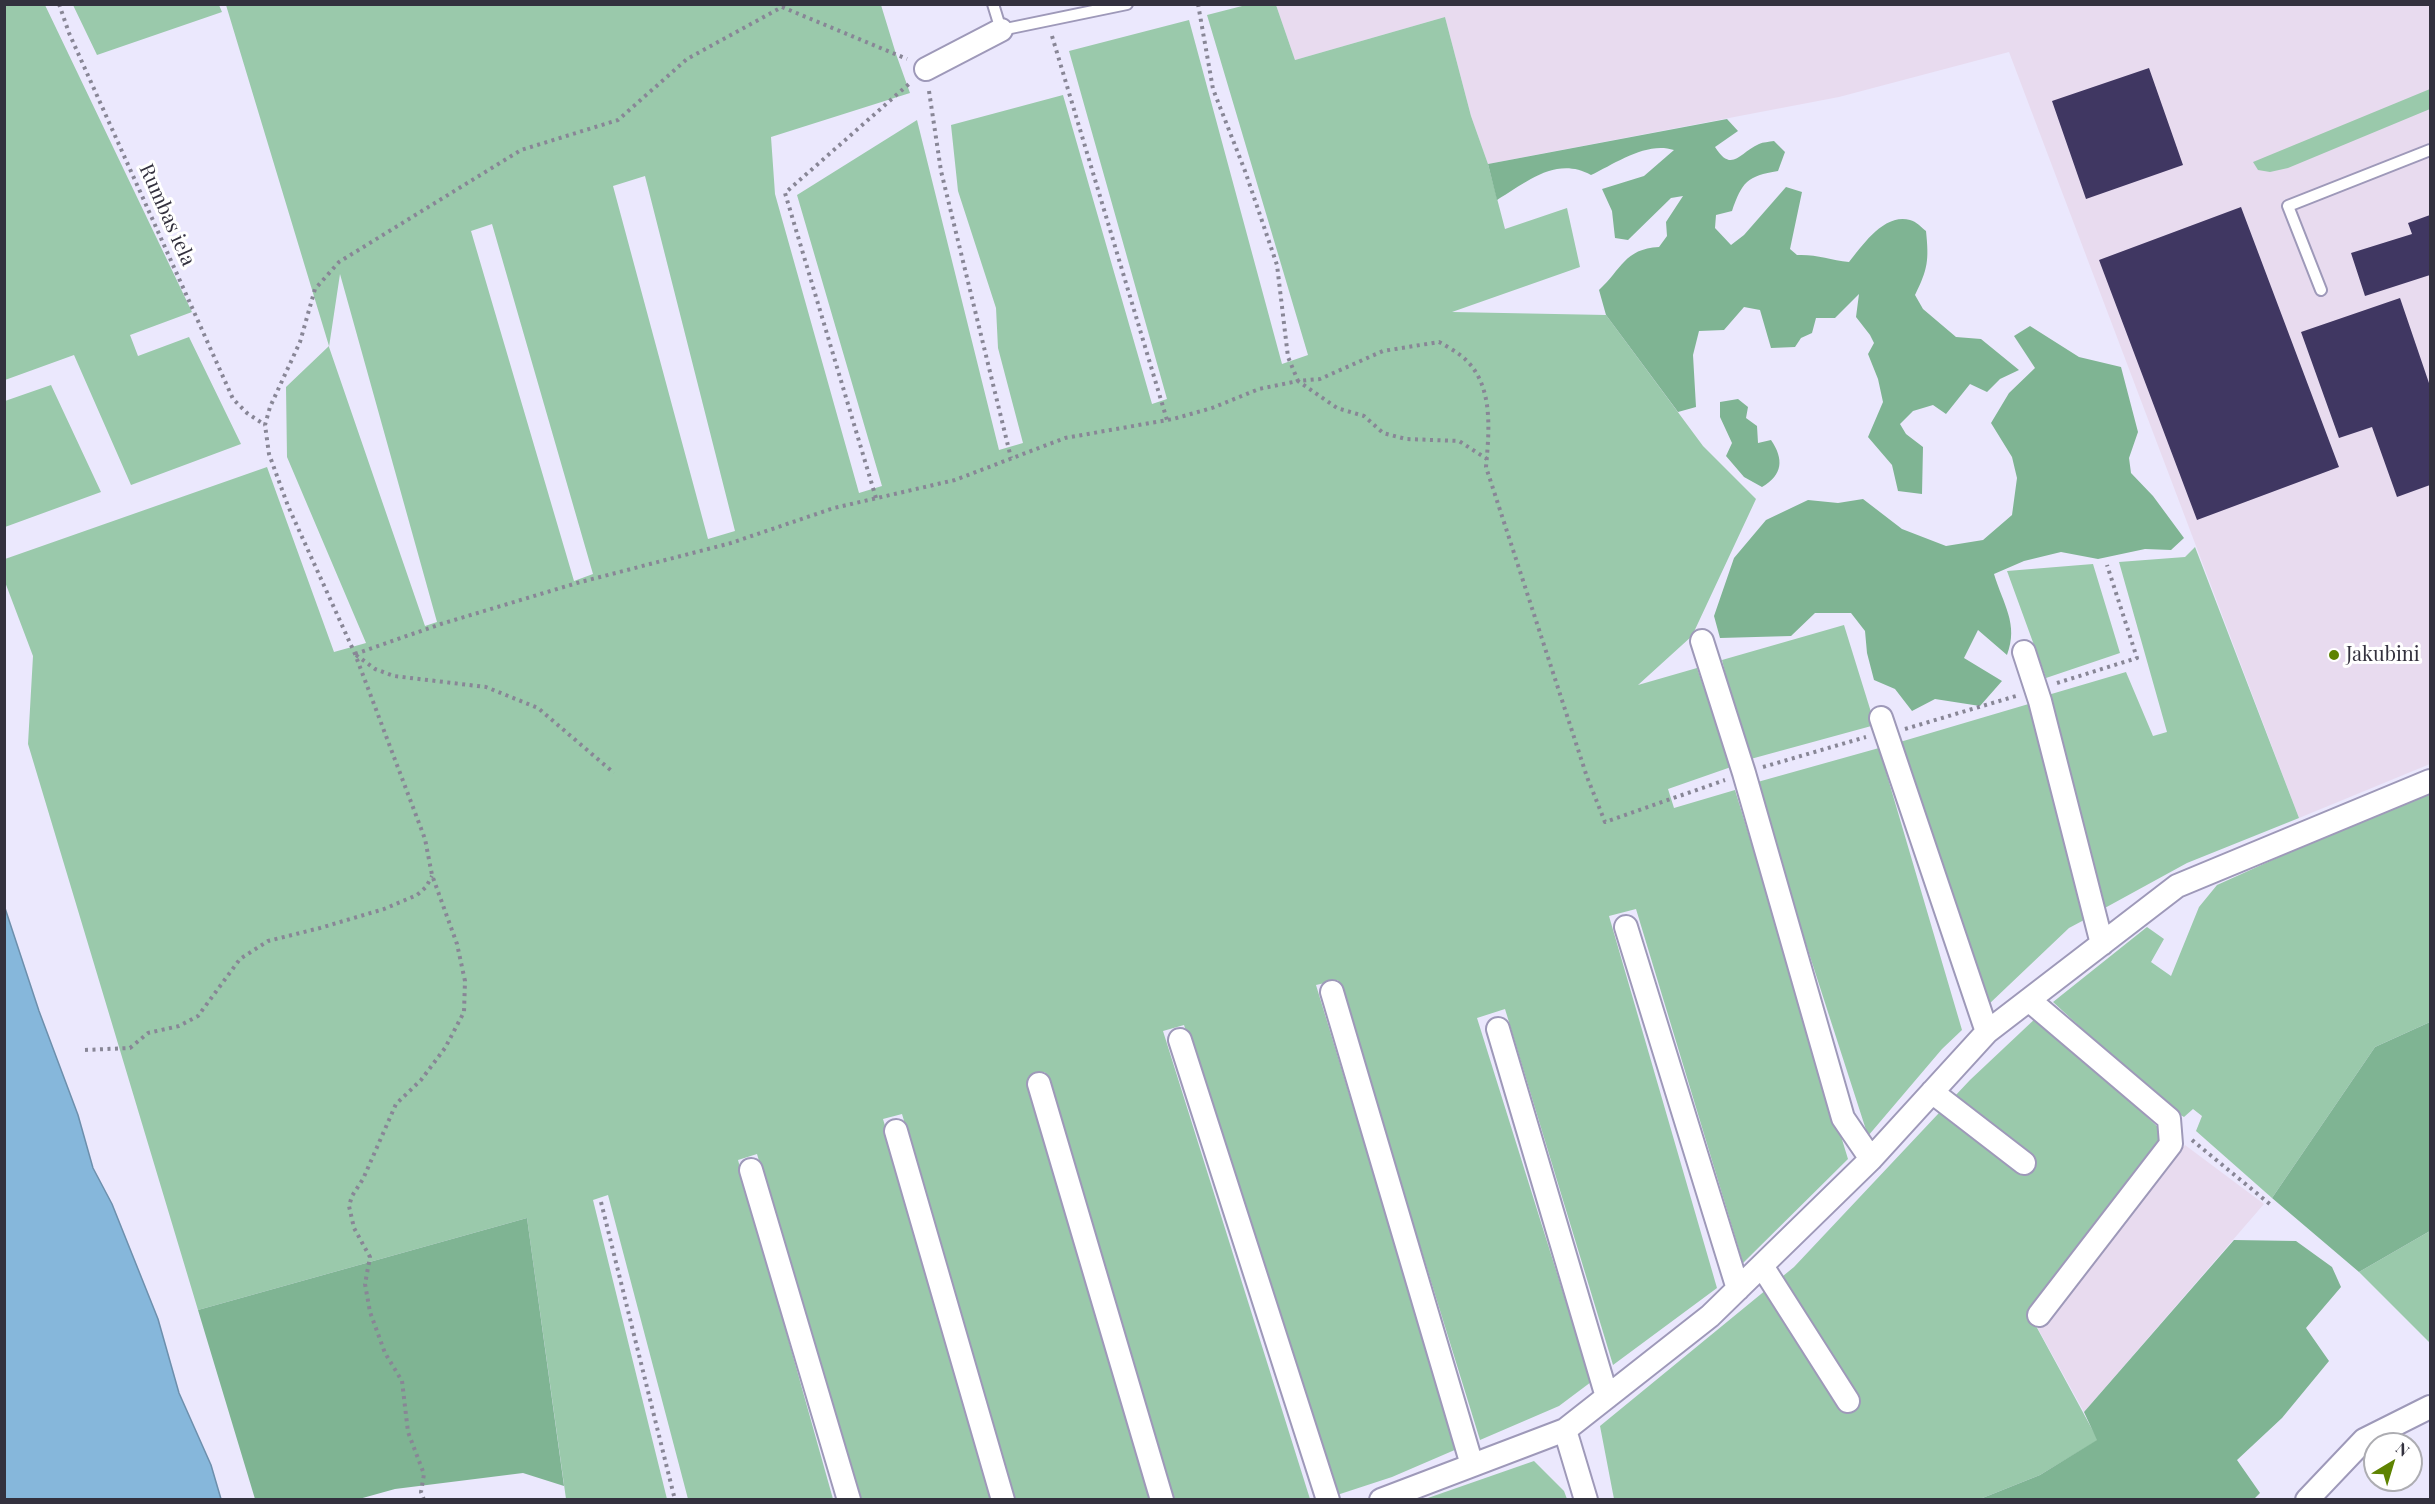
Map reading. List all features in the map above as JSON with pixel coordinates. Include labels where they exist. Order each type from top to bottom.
[{"type":"street","points":[[926,69],[1001,30]]},
{"type":"street","points":[[1702,641],[1744,772],[1843,1118],[1871,1158]]},
{"type":"street","points":[[2024,652],[2040,702],[2102,944]]},
{"type":"street","points":[[1885,726],[1988,1032]]},
{"type":"street","points":[[1381,1500],[1412,1494],[1472,1465],[1565,1430],[1710,1316],[1871,1158],[1988,1032],[2177,886],[2430,781]]},
{"type":"street","points":[[1626,927],[1738,1289]]},
{"type":"street","points":[[1332,992],[1472,1465]]},
{"type":"street","points":[[2029,1000],[2169,1119],[2170,1144],[2039,1315]]},
{"type":"street","points":[[1498,1029],[1607,1397]]},
{"type":"street","points":[[1180,1040],[1328,1500]]},
{"type":"street","points":[[1040,1084],[1162,1500]]},
{"type":"street","points":[[1932,1092],[2024,1163]]},
{"type":"street","points":[[896,1131],[1003,1500]]},
{"type":"street","points":[[751,1170],[849,1500]]},
{"type":"street","points":[[1762,1266],[1848,1401]]},
{"type":"street","points":[[2307,1500],[2364,1440],[2430,1407]]},
{"type":"street","points":[[1565,1430],[1586,1500]]},
{"type":"lane","points":[[993,4],[1001,30],[1127,4]]},
{"type":"lane","points":[[2321,290],[2288,206],[2430,150]]},
{"type":"path","name":"Rumbas iela","points":[[59,4],[69,33],[233,399],[247,413],[265,425]]},
{"type":"path","points":[[1198,4],[1213,89],[1245,171],[1277,265],[1288,357],[1298,381],[1337,408],[1364,416],[1383,433],[1406,439],[1459,441],[1487,459]]},
{"type":"path","points":[[424,1500],[421,1492],[424,1474],[408,1432],[402,1381],[385,1353],[368,1306],[365,1284],[370,1257],[354,1228],[349,1206],[396,1104],[421,1080],[445,1048],[464,1012],[465,981],[457,944],[432,875],[425,839],[355,654],[288,506],[269,454],[265,425],[270,407],[300,342],[315,288],[339,262],[521,150],[618,120],[687,59],[782,7],[896,54],[926,69]]},
{"type":"path","points":[[1047,21],[1167,420]]},
{"type":"path","points":[[926,69],[941,171],[1011,458]]},
{"type":"path","points":[[876,498],[785,193],[926,69]]},
{"type":"path","points":[[355,654],[441,624],[577,583],[731,543],[834,508],[955,480],[1065,438],[1167,420],[1212,408],[1259,389],[1320,379],[1383,351],[1439,342],[1466,360],[1480,380],[1489,418],[1486,467],[1587,777],[1605,822],[1744,772],[1873,735],[1885,726]]},
{"type":"path","points":[[355,654],[375,669],[394,676],[486,687],[538,708],[614,773]]},
{"type":"path","points":[[85,1050],[130,1048],[148,1033],[179,1026],[198,1016],[240,959],[268,941],[384,909],[417,895],[426,887],[432,875]]},
{"type":"path","points":[[2169,1119],[2271,1205]]},
{"type":"path","points":[[602,1202],[675,1500]]},
{"type":"shaded area","points":[[1276,5],[2430,5],[2430,764],[2299,818],[2009,52],[1839,97],[1488,164],[1471,116],[1445,17],[1295,60]]},
{"type":"shaded area","points":[[2185,1145],[2264,1204],[2084,1412],[2037,1327]]},
{"type":"green space","points":[[5,4],[45,5],[192,312],[130,335],[138,356],[189,337],[241,444],[131,485],[74,355],[5,380]]},
{"type":"green space","points":[[73,5],[219,5],[222,12],[97,55]]},
{"type":"green space","points":[[226,5],[881,5],[910,93],[771,137],[775,194],[859,493],[882,486],[797,195],[917,120],[999,450],[1023,443],[998,348],[996,308],[958,191],[951,125],[1063,95],[1152,404],[1167,399],[1069,51],[1189,20],[1282,364],[1308,355],[1207,15],[1246,5],[1276,5],[1295,60],[1445,17],[1471,116],[1488,164],[1505,229],[1567,208],[1580,267],[1452,312],[1606,315],[1703,446],[1756,499],[1692,636],[1638,685],[1697,668],[1731,767],[1668,789],[1674,808],[1735,790],[1848,1159],[1743,1263],[1636,909],[1609,916],[1717,1288],[1613,1365],[1505,1009],[1477,1018],[1591,1382],[1559,1406],[1480,1440],[1338,980],[1316,985],[1457,1449],[1392,1477],[1337,1495],[1184,1025],[1163,1031],[1310,1499],[1172,1499],[1045,1072],[1028,1077],[1153,1499],[1015,1499],[902,1114],[883,1119],[995,1499],[858,1499],[757,1154],[738,1160],[833,1499],[688,1499],[608,1195],[593,1200],[667,1499],[566,1499],[527,1218],[198,1310],[28,744],[33,656],[5,582],[5,559],[267,467],[334,652],[366,643],[287,457],[286,387],[329,346]],"holes":[[[645,176],[735,531],[708,539],[613,186]],[[492,224],[593,574],[574,581],[471,231]],[[340,274],[437,622],[425,626],[329,347]]]},
{"type":"green space","points":[[2430,89],[2430,109],[2288,168],[2270,172],[2258,170],[2253,162]]},
{"type":"green space","points":[[1727,119],[1738,131],[1715,147],[1726,159],[1736,159],[1764,142],[1774,141],[1785,152],[1778,171],[1752,178],[1739,193],[1732,211],[1716,215],[1715,228],[1731,245],[1744,235],[1786,187],[1802,192],[1790,249],[1797,255],[1849,262],[1875,232],[1891,221],[1900,219],[1917,223],[1926,231],[1926,264],[1923,278],[1915,295],[1923,309],[1956,337],[1981,339],[2019,370],[2000,379],[1987,392],[1970,384],[1946,414],[1933,405],[1913,411],[1900,424],[1906,434],[1923,447],[1922,494],[1898,491],[1892,465],[1868,437],[1883,402],[1878,379],[1868,354],[1874,343],[1856,317],[1859,294],[1835,318],[1816,318],[1812,333],[1801,338],[1795,347],[1771,348],[1760,310],[1744,307],[1724,330],[1699,331],[1693,355],[1696,407],[1678,412],[1606,315],[1599,290],[1624,261],[1638,252],[1659,247],[1667,236],[1666,222],[1683,196],[1671,198],[1628,240],[1615,238],[1612,211],[1602,189],[1644,176],[1674,150],[1653,148],[1642,151],[1591,175],[1566,168],[1554,170],[1531,179],[1497,200],[1488,164]]},
{"type":"green space","points":[[2030,326],[2079,357],[2121,367],[2138,432],[2129,458],[2131,473],[2153,496],[2184,538],[2171,550],[2145,549],[2098,559],[2061,552],[2024,561],[1994,574],[2011,624],[2010,644],[2007,655],[1978,630],[1964,658],[2002,681],[1980,706],[1935,699],[1912,711],[1895,689],[1874,680],[1867,653],[1865,631],[1851,613],[1815,613],[1791,636],[1720,638],[1714,616],[1734,558],[1766,520],[1808,500],[1838,503],[1863,499],[1902,529],[1946,546],[1983,540],[2012,515],[2017,478],[2012,457],[1991,423],[2009,393],[2035,368],[2014,336]]},
{"type":"green space","points":[[51,385],[101,492],[5,527],[5,401]]},
{"type":"green space","points":[[1738,399],[1748,407],[1746,418],[1757,426],[1758,443],[1771,440],[1778,454],[1778,472],[1762,487],[1744,477],[1726,456],[1732,443],[1720,417],[1720,402]]},
{"type":"green space","points":[[2195,547],[2299,818],[2187,863],[2103,909],[2048,695],[2126,672],[2153,736],[2167,732],[2119,562],[2185,557]]},
{"type":"green space","points":[[2093,564],[2120,653],[2046,678],[2007,571]]},
{"type":"green space","points":[[1844,625],[1875,725],[1747,760],[1722,660]]},
{"type":"green space","points":[[2032,703],[2084,920],[2069,928],[1988,1005],[1900,742]]},
{"type":"green space","points":[[1879,748],[1962,1030],[1942,1049],[1868,1136],[1754,783]]},
{"type":"green space","points":[[2430,789],[2430,1022],[2375,1047],[2272,1198],[2196,1131],[2202,1116],[2193,1109],[2184,1117],[2168,1108],[2053,1002],[2147,927],[2164,939],[2151,962],[2171,976],[2199,907],[2217,885]]},
{"type":"green space","points":[[2038,1016],[2160,1129],[2164,1136],[2030,1315],[2098,1440],[2040,1475],[1980,1499],[1614,1499],[1600,1426],[1794,1267],[1970,1080]]},
{"type":"green space","points":[[2430,1022],[2430,1231],[2359,1272],[2272,1198],[2375,1047]]},
{"type":"green space","points":[[527,1218],[564,1486],[523,1473],[395,1489],[359,1499],[255,1499],[198,1310]]},
{"type":"green space","points":[[2430,1231],[2430,1343],[2359,1272]]},
{"type":"green space","points":[[2234,1240],[2296,1241],[2332,1267],[2341,1287],[2306,1328],[2329,1361],[2282,1418],[2237,1460],[2260,1493],[2254,1499],[1980,1499],[2040,1475],[2097,1440],[2084,1412]]},
{"type":"green space","points":[[1534,1461],[1564,1491],[1567,1499],[1425,1499]]},
{"type":"water","points":[[4,905],[39,1011],[78,1115],[93,1168],[112,1204],[158,1319],[179,1393],[211,1465],[221,1499],[5,1499]]},
{"type":"building","points":[[2149,68],[2183,165],[2086,199],[2052,101]]},
{"type":"building","points":[[2241,207],[2339,467],[2197,520],[2099,260]]},
{"type":"building","points":[[2430,215],[2430,275],[2365,296],[2351,253],[2412,234],[2408,223]]},
{"type":"building","points":[[2400,298],[2430,386],[2430,485],[2397,497],[2372,427],[2339,438],[2301,332]]},
{"type":"place","name":"Jakubini","points":[[2334,655]]}]
